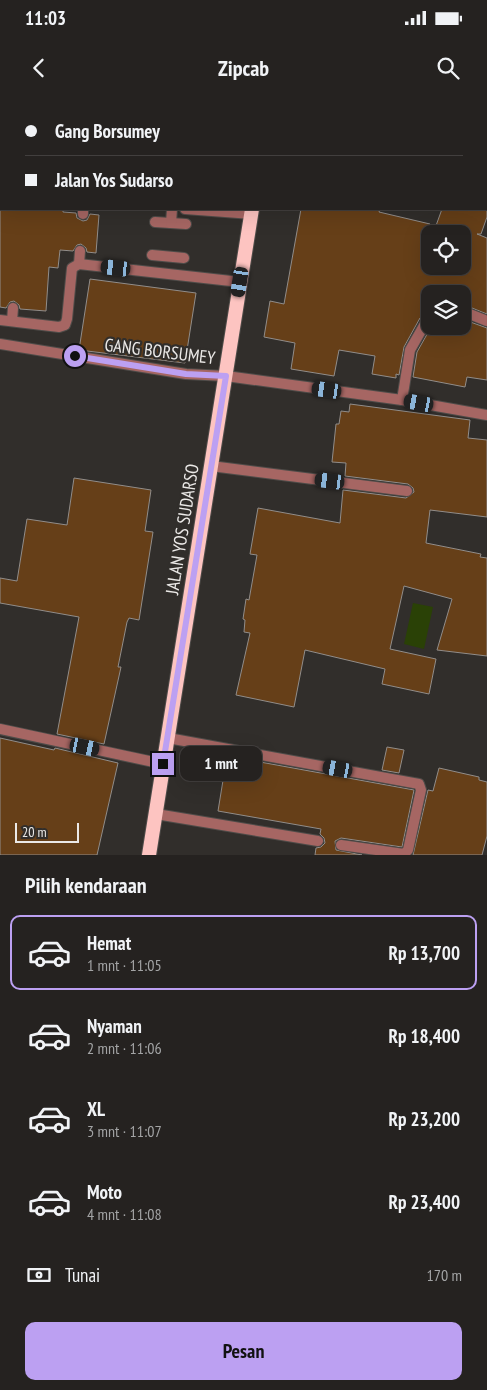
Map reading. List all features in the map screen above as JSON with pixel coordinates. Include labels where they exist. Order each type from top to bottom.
[{"type":"highway","name":"JALAN YOS SUDARSO","points":[[149,855],[252,211]]},
{"type":"street","points":[[171,223],[172,210]]},
{"type":"street","points":[[218,210],[252,211]]},
{"type":"street","points":[[155,222],[186,224]]},
{"type":"street","points":[[79,264],[80,251]]},
{"type":"street","points":[[152,255],[184,258]]},
{"type":"street","points":[[166,274],[168,257]]},
{"type":"street","points":[[0,320],[59,327],[64,325],[67,319],[72,268],[79,264],[240,282]]},
{"type":"street","points":[[12,321],[13,308]]},
{"type":"street","points":[[471,315],[487,321]]},
{"type":"street","points":[[402,400],[410,350],[421,331]]},
{"type":"street","name":"GANG BORSUMEY","points":[[0,344],[186,374],[226,376],[402,400],[487,415]]},
{"type":"street","points":[[211,466],[407,491]]},
{"type":"street","points":[[0,729],[163,764]]},
{"type":"street","points":[[168,738],[420,784],[421,790],[408,850],[404,854],[341,845]]},
{"type":"street","points":[[156,814],[318,841]]},
{"type":"green space","points":[[413,603],[433,607],[424,649],[404,644]]},
{"type":"building","points":[[0,210],[63,210],[63,212],[76,213],[77,218],[83,221],[87,220],[90,214],[99,215],[96,253],[87,252],[86,248],[81,244],[77,245],[73,251],[60,250],[58,268],[49,267],[46,311],[20,309],[19,305],[14,301],[10,302],[6,308],[0,307]]},
{"type":"building","points":[[301,210],[380,210],[379,212],[430,224],[421,225],[421,275],[471,275],[471,225],[436,225],[442,210],[487,210],[487,217],[481,234],[477,234],[487,238],[487,314],[471,308],[471,285],[421,285],[421,318],[404,347],[399,375],[396,374],[396,378],[372,374],[375,356],[339,350],[334,376],[291,369],[295,343],[264,337],[270,301],[284,304]]},
{"type":"building","points":[[90,279],[196,293],[185,363],[79,350]]},
{"type":"building","points":[[471,322],[487,328],[487,380],[467,377],[465,387],[413,377],[417,352],[427,335],[471,335]]},
{"type":"building","points":[[350,404],[470,420],[468,438],[487,440],[487,517],[430,510],[426,543],[481,554],[480,557],[487,558],[487,656],[437,650],[452,599],[404,586],[390,649],[436,659],[429,694],[382,684],[385,669],[305,650],[294,707],[236,695],[250,633],[244,632],[245,620],[243,619],[246,599],[249,600],[257,555],[250,554],[258,508],[340,523],[343,490],[406,498],[414,492],[413,488],[408,484],[345,476],[346,463],[332,462],[336,424],[339,424],[341,411],[349,412]]},
{"type":"building","points":[[74,478],[151,490],[145,531],[153,532],[139,620],[129,618],[127,622],[118,667],[121,667],[104,744],[57,734],[79,617],[0,603],[0,578],[17,581],[27,519],[67,525]]},
{"type":"building","points":[[0,738],[54,750],[55,748],[118,763],[97,855],[0,855]]},
{"type":"building","points":[[387,747],[404,750],[399,773],[382,770]]},
{"type":"building","points":[[227,756],[414,790],[402,847],[341,838],[335,841],[336,850],[362,855],[315,855],[316,848],[321,847],[325,843],[324,838],[320,834],[321,829],[218,811]]},
{"type":"building","points":[[439,768],[479,777],[479,780],[487,782],[487,836],[482,855],[413,855],[428,790],[433,791]]},
{"type":"route","points":[[75,356],[186,374],[226,376],[163,764]]}]
